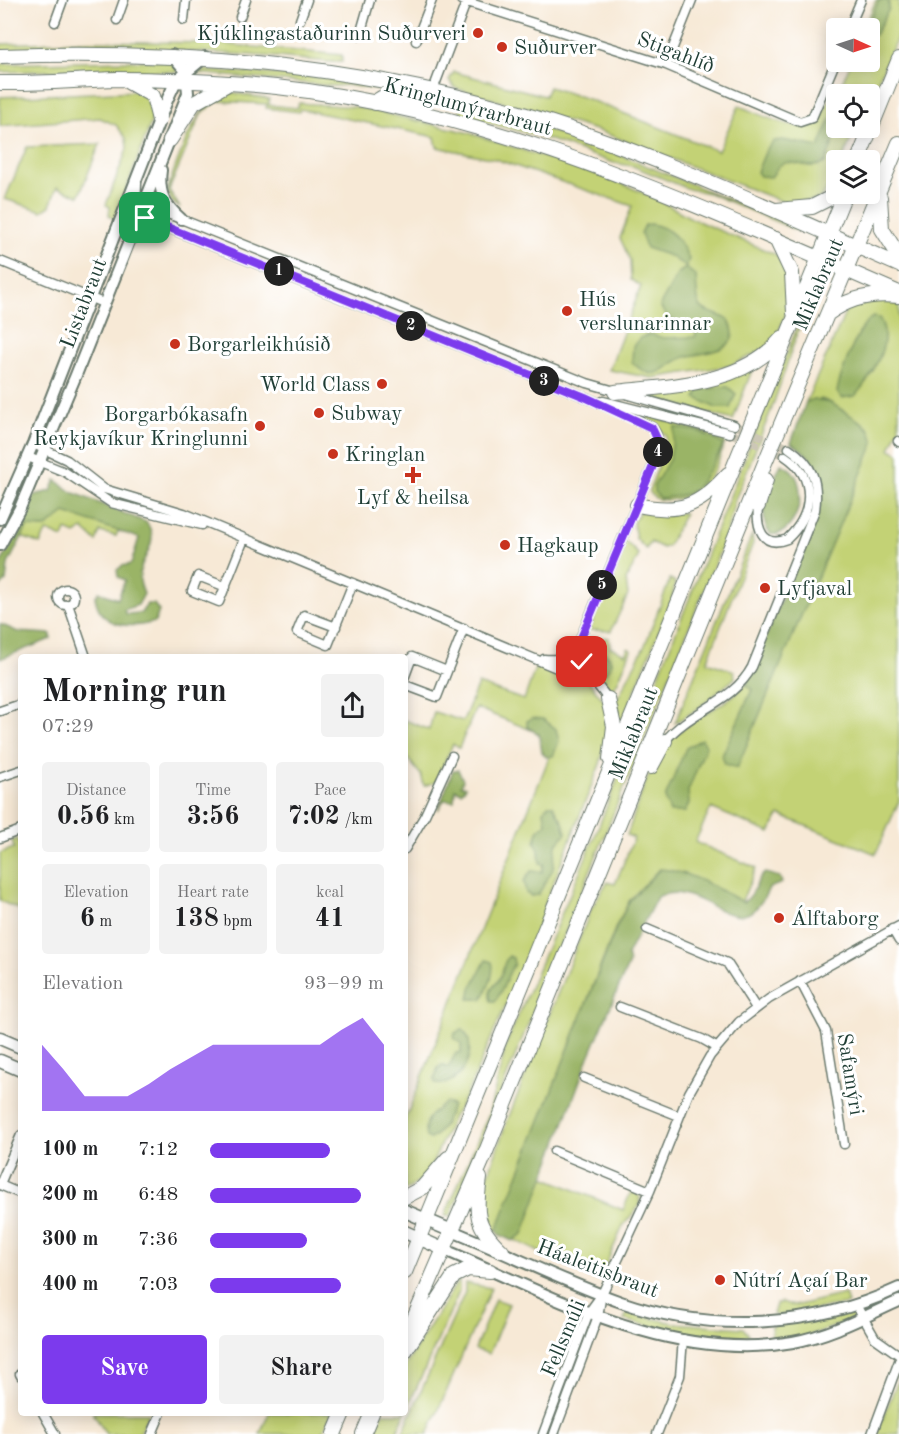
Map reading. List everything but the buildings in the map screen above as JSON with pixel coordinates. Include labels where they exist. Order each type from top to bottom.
[{"type":"main road","name":"Kringlumýrarbraut","points":[[0,56],[172,55],[205,57],[313,68],[433,90],[515,111],[611,143],[776,210],[899,265]]},
{"type":"main road","points":[[862,150],[899,59]]},
{"type":"main road","name":"Kringlumýrarbraut","points":[[0,83],[30,84],[184,78],[330,95],[435,116],[541,146],[776,239],[899,295]]},
{"type":"main road","points":[[117,79],[148,91],[157,105],[159,120]]},
{"type":"main road","points":[[0,89],[30,84]]},
{"type":"main road","points":[[170,140],[194,103],[231,84]]},
{"type":"main road","points":[[375,103],[380,97],[387,95],[426,100],[433,90]]},
{"type":"main road","name":"Miklabraut","points":[[408,1332],[483,1159],[766,460],[899,143]]},
{"type":"main road","points":[[881,188],[880,220],[884,235],[899,256]]},
{"type":"main road","points":[[776,210],[812,207],[826,200]]},
{"type":"main road","name":"Miklabraut","points":[[408,1265],[841,204]]},
{"type":"main road","points":[[615,392],[716,377],[744,369],[772,349],[792,324],[792,273],[776,239]]},
{"type":"main road","points":[[829,313],[844,302],[862,297],[899,295]]},
{"type":"main road","points":[[758,507],[765,487],[766,460]]},
{"type":"main road","points":[[637,505],[664,510],[692,505],[714,490],[737,464]]},
{"type":"main road","points":[[608,699],[614,726],[608,777]]},
{"type":"main road","points":[[589,898],[610,869],[656,755],[666,741]]},
{"type":"main road","points":[[0,1038],[18,1046]]},
{"type":"main road","points":[[0,1061],[18,1069]]},
{"type":"main road","points":[[408,1195],[422,1188],[458,1145]]},
{"type":"main road","points":[[483,1159],[477,1210],[479,1221],[487,1237],[502,1251]]},
{"type":"main road","name":"Háaleitisbraut","points":[[408,1211],[452,1231]]},
{"type":"main road","name":"Háaleitisbraut","points":[[408,1233],[445,1250]]},
{"type":"main road","points":[[408,1346],[454,1276],[468,1269],[490,1271]]},
{"type":"main road","points":[[334,1434],[342,1416]]},
{"type":"main road","points":[[363,1434],[371,1416]]},
{"type":"street","points":[[55,22],[63,0]]},
{"type":"street","points":[[117,20],[124,0]]},
{"type":"street","points":[[184,20],[186,0]]},
{"type":"street","points":[[240,17],[246,0]]},
{"type":"street","points":[[300,20],[307,0]]},
{"type":"street","points":[[360,35],[360,25],[370,0]]},
{"type":"street","points":[[416,42],[432,0]]},
{"type":"street","points":[[666,65],[692,0]]},
{"type":"street","points":[[853,18],[861,0]]},
{"type":"street","points":[[433,90],[465,1]]},
{"type":"street","name":"Stigahlíð","points":[[465,1],[666,65],[800,122],[812,118],[831,72]]},
{"type":"street","points":[[172,55],[184,78],[205,57]]},
{"type":"street","name":"Listabraut","points":[[0,519],[28,457],[159,120],[184,78]]},
{"type":"street","name":"Listabraut","points":[[0,545],[20,508],[45,449],[139,210],[170,140],[188,93],[184,78]]},
{"type":"street","points":[[162,157],[159,181],[162,197],[167,206],[181,219]]},
{"type":"street","points":[[139,171],[139,210]]},
{"type":"street","points":[[139,210],[585,397],[652,428],[657,433],[658,454],[581,638],[569,655],[562,659],[541,659]]},
{"type":"street","points":[[119,225],[139,210],[181,219],[587,383],[732,429],[585,397]]},
{"type":"street","points":[[0,261],[103,303]]},
{"type":"street","points":[[33,444],[67,460],[104,489],[184,513],[541,659],[559,669],[586,672]]},
{"type":"street","points":[[666,741],[686,722],[731,693],[745,680],[752,667],[816,502],[817,485],[811,468],[801,456],[787,452],[801,469],[808,487],[807,505],[802,518],[787,539],[771,541],[761,535],[758,527],[758,507]]},
{"type":"street","points":[[28,457],[65,472],[111,503],[212,526]]},
{"type":"street","points":[[226,587],[244,539]]},
{"type":"street","points":[[336,627],[304,615],[297,632],[328,645],[336,627],[353,583]]},
{"type":"street","points":[[68,604],[85,654]]},
{"type":"street","points":[[408,686],[437,697],[464,628]]},
{"type":"street","points":[[581,638],[580,653],[586,672],[608,699]]},
{"type":"street","points":[[408,668],[412,657],[447,671]]},
{"type":"street","points":[[0,711],[18,705]]},
{"type":"street","points":[[408,844],[425,815],[452,756]]},
{"type":"street","points":[[0,777],[18,771]]},
{"type":"street","points":[[0,827],[2,837],[18,831]]},
{"type":"street","points":[[602,1294],[650,1191],[679,1116],[699,1074],[716,1047],[739,1022],[756,1008],[800,981],[896,927],[899,941]]},
{"type":"street","points":[[647,928],[727,963],[756,1008]]},
{"type":"street","name":"Safamýri","points":[[800,981],[826,1031],[844,1144]]},
{"type":"street","points":[[620,1007],[702,1039],[716,1047]]},
{"type":"street","points":[[584,1078],[679,1116]]},
{"type":"street","points":[[18,1142],[0,1184],[18,1193]]},
{"type":"street","points":[[554,1151],[650,1191]]},
{"type":"street","name":"Háaleitisbraut","points":[[452,1231],[602,1294],[660,1313],[730,1322],[782,1320],[856,1305],[899,1288]]},
{"type":"street","name":"Háaleitisbraut","points":[[445,1250],[593,1314],[683,1339],[736,1345],[771,1345],[819,1335],[862,1319],[899,1301]]},
{"type":"street","name":"Fellsmúli","points":[[543,1434],[602,1294]]},
{"type":"street","points":[[856,1305],[874,1338],[899,1355]]},
{"type":"street","name":"Fellsmúli","points":[[554,1434],[593,1314]]},
{"type":"street","points":[[657,1434],[680,1376],[683,1339]]},
{"type":"street","points":[[872,1434],[899,1361]]},
{"type":"street","points":[[45,1416],[55,1434]]},
{"type":"street","points":[[152,1434],[161,1416]]},
{"type":"green space","points":[[876,0],[899,0],[899,34],[876,84],[841,84],[847,72],[880,72],[880,18],[868,18]]},
{"type":"green space","points":[[879,0],[889,0],[889,9],[880,26],[880,18],[871,18]]},
{"type":"green space","points":[[88,41],[211,43],[342,55],[342,62],[164,51],[0,52],[0,44]]},
{"type":"green space","points":[[170,60],[179,72],[85,70],[0,72],[0,64]]},
{"type":"green space","points":[[204,70],[333,78],[424,97],[347,85],[334,86],[197,73]]},
{"type":"green space","points":[[454,72],[545,96],[549,87],[588,99],[718,151],[739,106],[778,121],[799,126],[816,121],[826,105],[826,138],[852,138],[846,150],[826,150],[826,190],[819,199],[789,204],[599,131],[455,88],[449,80]]},
{"type":"green space","points":[[138,91],[145,94],[153,117],[115,220],[109,215],[110,207],[106,205],[127,149],[126,138],[116,125],[100,118],[0,126],[0,97]]},
{"type":"green space","points":[[228,92],[269,99],[269,105],[297,108],[299,103],[357,107],[466,132],[609,178],[655,198],[693,219],[777,255],[787,271],[787,312],[776,337],[764,350],[729,366],[652,378],[609,370],[641,286],[631,280],[630,260],[620,238],[632,206],[495,159],[437,147],[435,137],[300,109],[299,112],[266,108],[267,104],[217,101],[201,114],[169,190],[180,208],[172,202],[167,191],[182,148],[197,118],[206,106]]},
{"type":"green space","points":[[461,106],[521,121],[600,147],[799,228],[798,231],[709,193],[689,189],[633,166],[614,163],[545,138],[459,115]]},
{"type":"green space","points":[[826,130],[826,138],[835,138],[830,150],[826,150],[825,163],[812,166],[785,163],[779,166],[771,177],[760,176],[757,172],[766,150],[774,141],[783,140],[819,147]]},
{"type":"green space","points":[[100,144],[79,196],[57,187],[50,206],[42,211],[5,199],[27,147]]},
{"type":"green space","points":[[645,225],[664,228],[675,236],[689,259],[686,267],[670,256],[646,248],[641,233]]},
{"type":"green space","points":[[686,268],[696,276],[697,297],[701,307],[728,319],[732,337],[723,348],[681,359],[662,371],[649,373],[641,370],[632,362],[633,346],[640,338],[650,334],[663,338],[695,337],[696,334],[692,327],[670,319],[660,305],[678,273]]},
{"type":"green space","points":[[813,287],[772,408],[735,500],[726,536],[450,1217],[445,1215],[489,1113],[507,1042],[596,833]]},
{"type":"green space","points":[[883,300],[899,305],[899,428],[890,449],[899,453],[899,801],[876,854],[779,815],[770,833],[711,808],[695,842],[756,868],[741,903],[658,870],[630,900],[616,926],[522,1168],[623,1210],[632,1189],[640,1197],[639,1206],[623,1226],[600,1278],[594,1279],[484,1225],[481,1196],[506,1124],[592,907],[607,882],[615,884],[634,838],[627,835],[658,756],[675,735],[730,698],[746,684],[752,690],[870,430],[822,399],[806,402],[846,311],[855,305]]},
{"type":"green space","points":[[873,317],[879,318],[883,327],[883,348],[874,369],[855,396],[842,398],[837,392],[846,363],[861,330]]},
{"type":"green space","points":[[752,370],[733,420],[638,394]]},
{"type":"green space","points":[[728,387],[736,394],[730,408],[716,408],[696,398],[699,390]]},
{"type":"green space","points":[[814,399],[831,403],[863,423],[870,430],[874,443],[737,768],[725,764],[722,756],[752,690],[746,684],[819,509],[821,489],[817,471],[807,455],[791,443],[806,402]]},
{"type":"green space","points":[[634,412],[727,437],[714,471],[701,488],[681,498],[667,500],[661,500],[652,495],[649,490],[665,450],[666,435]]},
{"type":"green space","points":[[675,427],[701,432],[723,444],[707,474],[697,486],[687,494],[660,498],[654,492],[654,486],[670,458]]},
{"type":"green space","points":[[781,464],[792,471],[798,481],[799,506],[795,518],[788,527],[780,533],[770,534],[764,517],[766,499]]},
{"type":"green space","points":[[56,480],[72,492],[146,522],[152,537],[140,572],[140,583],[144,594],[138,605],[124,610],[126,614],[141,613],[147,604],[154,604],[159,611],[155,622],[136,625],[118,624],[103,615],[95,597],[99,592],[118,599],[125,580],[118,577],[117,570],[131,564],[139,538],[65,513],[45,528],[27,527],[8,564],[6,581],[0,587],[0,564],[20,531],[34,495],[51,491]]},
{"type":"green space","points":[[640,511],[685,513],[668,546],[663,548],[651,542],[646,549],[636,539],[633,522]]},
{"type":"green space","points":[[65,513],[119,529],[116,536],[100,532],[96,541],[83,529],[75,534],[66,530],[63,538],[47,531],[40,544],[22,537],[27,527],[45,528]]},
{"type":"green space","points":[[752,535],[753,543],[707,662],[734,671],[735,678],[696,710],[675,723]]},
{"type":"green space","points":[[625,541],[639,555],[626,580],[628,595],[611,631],[589,630]]},
{"type":"green space","points":[[670,579],[675,582],[672,599],[618,732],[616,701],[645,645]]},
{"type":"green space","points":[[0,624],[18,632],[51,634],[51,639],[0,659]]},
{"type":"green space","points":[[589,638],[609,638],[610,647],[625,654],[628,648],[631,650],[618,681],[611,691],[586,665],[584,643]]},
{"type":"green space","points":[[600,652],[608,655],[611,663],[608,671],[600,674],[592,671],[589,663],[592,655]]},
{"type":"green space","points":[[537,663],[588,681],[605,702],[609,728],[600,764],[546,902],[539,929],[466,1096],[453,1117],[427,1176],[408,1189],[408,1112],[556,740],[476,708],[459,748],[453,744],[436,782],[424,786],[421,775],[408,759],[408,721],[429,730],[434,712],[463,721],[478,684],[524,700]]},
{"type":"green space","points":[[532,718],[543,719],[556,729],[559,741],[553,756],[546,757],[542,752],[539,734],[527,727],[527,721]]},
{"type":"green space","points":[[702,739],[706,746],[688,791],[689,803],[685,812],[670,812],[665,798],[686,748]]},
{"type":"green space","points":[[453,770],[458,770],[463,780],[461,785],[466,787],[461,792],[455,789],[454,801],[444,800],[438,810]]},
{"type":"green space","points":[[548,805],[553,805],[563,822],[566,833],[556,845],[553,869],[538,895],[531,896],[526,893],[524,881],[531,871],[542,872],[544,864],[540,863],[539,850],[535,842],[538,831],[546,823],[544,811]]},
{"type":"green space","points":[[17,839],[18,842],[18,909],[0,901],[0,853],[14,848],[12,840]]},
{"type":"green space","points":[[660,869],[693,877],[743,902],[750,896],[765,873],[780,877],[782,883],[769,888],[757,907],[745,915],[733,915],[690,896],[674,893],[657,897],[627,955],[629,963],[586,1064],[523,1234],[512,1241],[498,1234],[497,1229],[617,926],[630,900]]},
{"type":"green space","points":[[509,956],[513,958],[514,964],[495,1001],[491,1001],[490,991],[501,976]]},
{"type":"green space","points":[[486,960],[492,962],[493,966],[489,986],[482,999],[469,999],[471,989]]},
{"type":"green space","points":[[463,1029],[470,1046],[466,1065],[454,1079],[436,1084],[434,1080],[438,1068],[442,1065],[448,1068],[456,1053],[461,1053],[461,1043],[454,1038],[455,1033]]},
{"type":"green space","points":[[445,1103],[452,1105],[449,1115],[441,1129],[430,1139],[426,1137],[427,1121]]},
{"type":"green space","points":[[459,1279],[459,1292],[408,1407],[408,1361]]},
{"type":"green space","points":[[465,1283],[491,1288],[428,1434],[402,1434],[465,1292]]},
{"type":"green space","points":[[845,1294],[848,1304],[777,1316],[773,1314],[776,1304],[782,1302],[794,1306]]},
{"type":"green space","points":[[495,1299],[509,1304],[489,1354],[475,1349]]},
{"type":"green space","points":[[850,1310],[854,1315],[853,1320],[802,1337],[772,1338],[771,1327],[776,1324]]},
{"type":"green space","points":[[627,1313],[674,1323],[743,1328],[749,1335],[737,1339],[683,1334],[624,1320]]},
{"type":"green space","points":[[899,1377],[899,1434],[877,1434]]},
{"type":"green space","points":[[95,1416],[148,1416],[139,1434],[106,1434]]},
{"type":"green space","points":[[268,1416],[331,1416],[322,1434],[260,1434]]},
{"type":"green space","points":[[382,1416],[404,1416],[396,1434],[373,1434]]},
{"type":"tunnel","points":[[734,425],[789,448]]},
{"type":"tunnel","points":[[730,433],[785,456]]},
{"type":"place","name":"Kjúklingastaðurinn Suðurveri","points":[[478,33]]},
{"type":"place","name":"Suðurver","points":[[502,47]]},
{"type":"place","name":"Hús verslunarinnar","points":[[567,311]]},
{"type":"place","name":"Borgarleikhúsið","points":[[175,344]]},
{"type":"place","name":"World Class","points":[[382,384]]},
{"type":"place","name":"Subway","points":[[319,413]]},
{"type":"place","name":"Borgarbókasafn Reykjavíkur Kringlunni","points":[[260,426]]},
{"type":"place","name":"Kringlan","points":[[333,454]]},
{"type":"place","name":"Lyf & heilsa","points":[[413,475]]},
{"type":"place","name":"Hagkaup","points":[[505,545]]},
{"type":"place","name":"Lyfjaval","points":[[765,588]]},
{"type":"place","name":"Álftaborg","points":[[779,918]]},
{"type":"place","name":"Nútrí Açaí Bar","points":[[720,1280]]},
{"type":"route","points":[[145,218],[241,255],[585,397],[652,428],[657,433],[658,454],[626,531],[618,544],[581,638],[582,662]]}]
